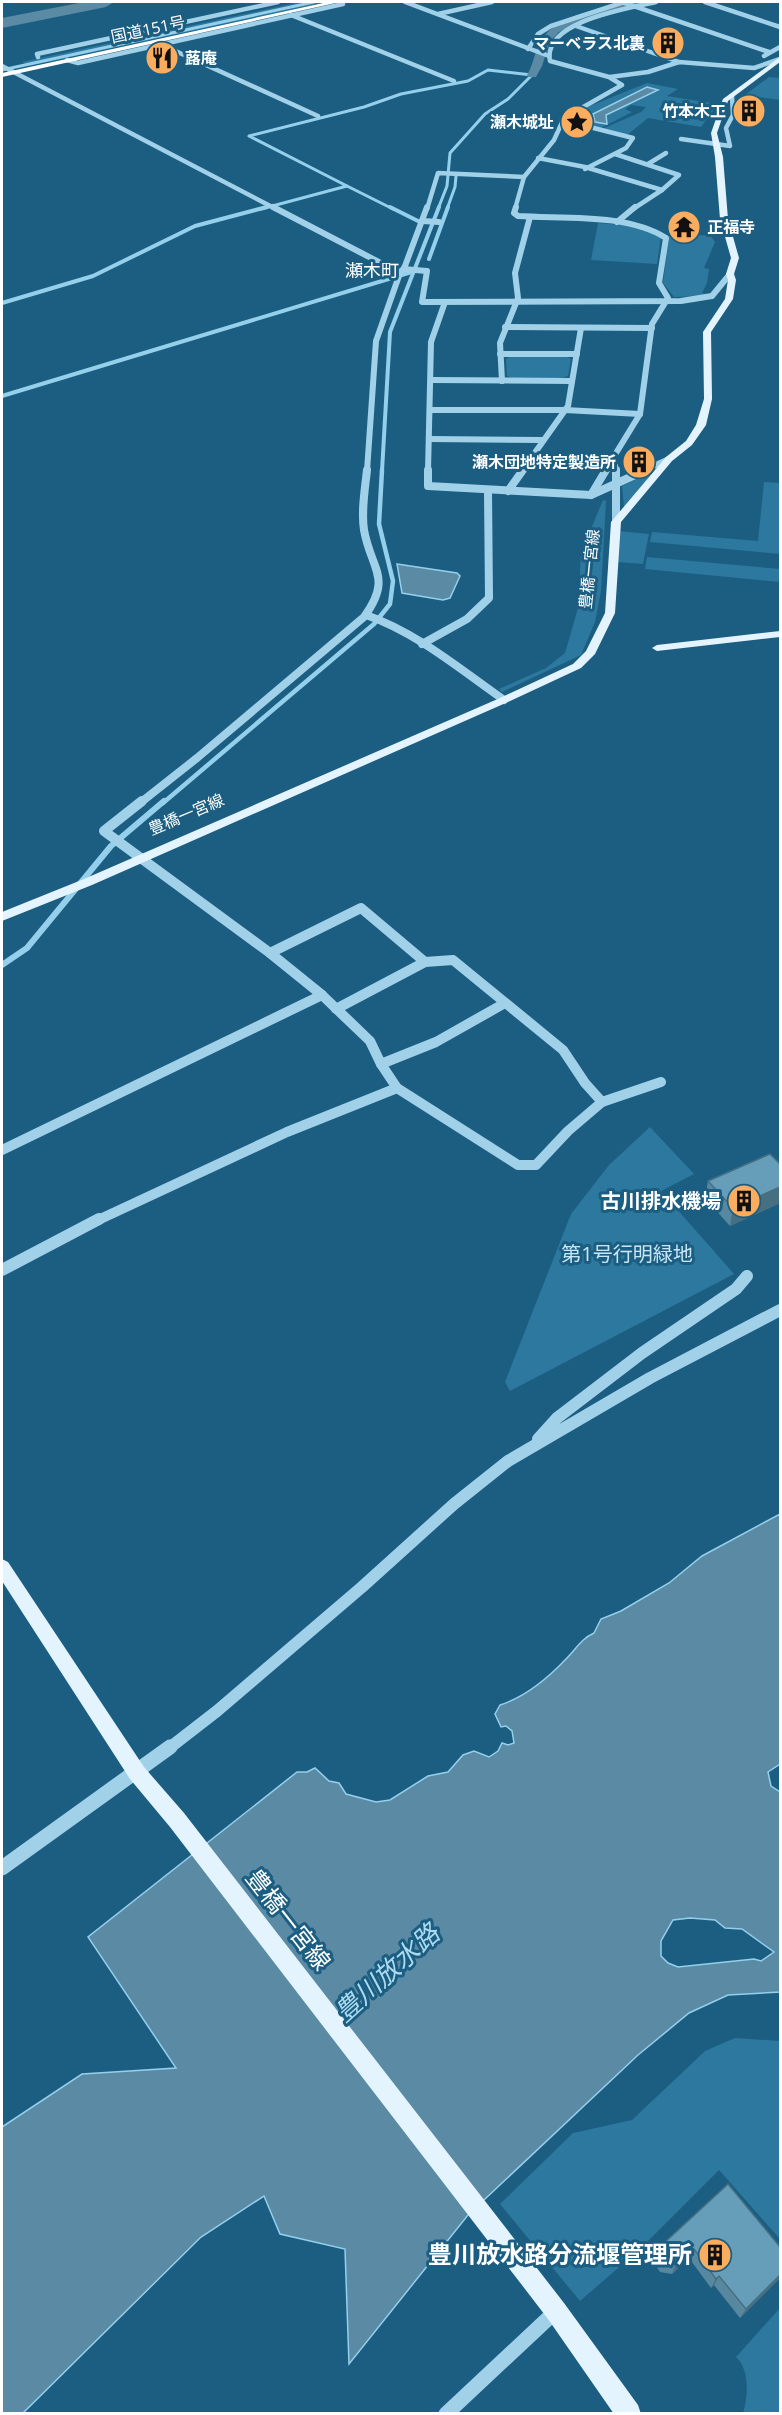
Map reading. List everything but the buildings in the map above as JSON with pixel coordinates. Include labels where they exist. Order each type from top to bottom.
[{"type":"highway","name":"国道151号","points":[[27,59],[289,2]]},
{"type":"highway","name":"国道151号","points":[[2,75],[336,2]]},
{"type":"highway","points":[[2,65],[16,61]]},
{"type":"main road","name":"豊橋一宮線","points":[[2,917],[88,882],[504,700],[577,666],[591,652],[610,613],[616,522],[669,459],[694,436],[707,409],[709,371],[707,332],[729,299],[732,280],[730,274],[735,258],[724,219],[719,157],[714,136],[723,104],[780,59]]},
{"type":"main road","points":[[657,648],[780,634]]},
{"type":"main road","name":"豊橋一宮線","points":[[2,1567],[137,1773],[177,1820],[556,2311],[629,2414]]},
{"type":"street","points":[[38,57],[38,54],[278,2]]},
{"type":"street","points":[[67,60],[78,63],[343,2]]},
{"type":"street","points":[[405,2],[548,56],[554,62],[609,77],[622,86],[562,120],[554,140],[524,177],[514,214],[617,222],[651,228],[666,238],[659,283],[668,298],[652,328],[640,414],[591,495]]},
{"type":"street","points":[[438,14],[492,2]]},
{"type":"street","points":[[530,50],[538,34],[551,26],[624,2],[769,52]]},
{"type":"street","points":[[548,56],[557,37],[591,18],[656,2]]},
{"type":"street","points":[[705,2],[780,27]]},
{"type":"street","points":[[291,15],[453,81]]},
{"type":"street","points":[[576,26],[680,62],[758,67],[780,59]]},
{"type":"street","points":[[160,44],[318,116]]},
{"type":"street","points":[[747,67],[780,47]]},
{"type":"street","points":[[609,77],[648,72],[680,62]]},
{"type":"street","points":[[2,65],[400,273],[411,269],[427,272],[422,302]]},
{"type":"street","points":[[562,120],[633,138],[626,148],[585,168]]},
{"type":"street","points":[[681,139],[716,145]]},
{"type":"street","points":[[648,164],[666,153]]},
{"type":"street","points":[[615,154],[679,175],[617,222]]},
{"type":"street","points":[[538,158],[565,161],[662,190]]},
{"type":"street","points":[[369,616],[367,610],[375,603],[379,579],[364,530],[376,341],[400,273],[424,221],[438,173],[524,177]]},
{"type":"street","points":[[618,184],[624,180]]},
{"type":"street","points":[[502,381],[500,344],[518,298],[514,273],[530,217]]},
{"type":"street","points":[[424,221],[439,222]]},
{"type":"street","points":[[410,302],[667,302],[712,296],[730,274]]},
{"type":"street","points":[[445,302],[431,342],[428,486],[591,495],[669,459]]},
{"type":"street","points":[[505,327],[652,328]]},
{"type":"street","points":[[508,491],[568,406],[581,328]]},
{"type":"street","points":[[500,354],[577,354]]},
{"type":"street","points":[[431,380],[572,381]]},
{"type":"street","points":[[430,410],[565,410],[640,414]]},
{"type":"street","points":[[429,439],[543,440]]},
{"type":"street","points":[[613,457],[617,475],[616,522]]},
{"type":"street","points":[[422,644],[467,619],[489,598],[488,491]]},
{"type":"street","points":[[369,616],[384,621],[422,644],[504,700]]},
{"type":"street","points":[[369,616],[197,758],[104,831],[270,953],[322,995],[370,1041],[381,1064],[397,1088],[518,1164],[536,1165],[568,1131],[602,1102],[660,1083]]},
{"type":"street","points":[[270,953],[361,908],[425,962]]},
{"type":"street","points":[[336,1009],[425,962],[453,960],[563,1050],[585,1083],[602,1102]]},
{"type":"street","points":[[2,1150],[322,995]]},
{"type":"street","points":[[381,1064],[436,1042],[505,1004]]},
{"type":"street","points":[[2,1270],[105,1216],[287,1132],[397,1088]]},
{"type":"street","points":[[531,1447],[557,1418],[642,1353],[736,1289],[747,1276]]},
{"type":"street","points":[[2,1868],[137,1773],[217,1711],[454,1504],[508,1461],[650,1378],[780,1310]]},
{"type":"street","points":[[446,2414],[556,2311]]},
{"type":"green space","points":[[300,2],[327,2],[29,66],[22,62]]},
{"type":"green space","points":[[769,77],[780,78],[780,100],[745,95]]},
{"type":"green space","points":[[647,83],[678,89],[667,96],[718,104],[701,127],[648,118],[626,136],[602,129],[641,112],[646,107],[631,105],[625,109],[632,112],[599,129],[568,120],[585,108]]},
{"type":"green space","points":[[598,223],[635,226],[661,237],[657,264],[591,260]]},
{"type":"green space","points":[[710,235],[715,242],[704,268],[709,269],[707,283],[702,293],[707,294],[706,296],[674,297],[663,283],[669,236]]},
{"type":"green space","points":[[513,355],[564,355],[571,359],[568,376],[537,380],[507,376],[506,359]]},
{"type":"green space","points":[[657,470],[624,507],[622,486]]},
{"type":"green space","points":[[764,482],[780,483],[780,554],[650,542],[652,532],[758,541]]},
{"type":"green space","points":[[603,500],[606,501],[601,591],[595,622],[581,655],[502,692],[499,689],[546,668],[565,653],[578,608],[581,553]]},
{"type":"green space","points":[[618,531],[649,534],[643,564],[617,562]]},
{"type":"green space","points":[[647,557],[780,569],[780,582],[645,569]]},
{"type":"green space","name":"第1号行明緑地","points":[[650,1127],[694,1174],[661,1191],[734,1274],[510,1391],[505,1382],[571,1214],[609,1165]]},
{"type":"green space","points":[[735,2038],[780,2041],[780,2239],[719,2170],[639,2250],[580,2301],[500,2204],[573,2133],[632,2120],[705,2051]]},
{"type":"green space","points":[[780,2308],[780,2413],[743,2413],[747,2392],[746,2376],[741,2362],[736,2357]]},
{"type":"water","points":[[647,87],[658,90],[606,115],[607,124],[595,122],[593,114]]},
{"type":"water","points":[[397,564],[457,573],[460,576],[450,598],[443,600],[402,593]]},
{"type":"water","name":"豊川放水路","points":[[780,1514],[780,1764],[768,1772],[771,1786],[780,1792],[780,1992],[728,1995],[689,2013],[638,2055],[468,2215],[349,2364],[345,2249],[280,2234],[264,2196],[201,2237],[23,2413],[2,2414],[2,2127],[82,2074],[176,2068],[88,1937],[297,1772],[307,1772],[315,1768],[329,1781],[339,1783],[346,1794],[376,1802],[390,1800],[428,1776],[448,1772],[463,1755],[474,1751],[489,1757],[498,1751],[502,1743],[508,1745],[514,1743],[512,1731],[506,1726],[501,1727],[495,1714],[500,1705],[527,1692],[544,1680],[582,1641],[594,1633],[601,1619],[621,1611],[669,1583],[702,1556]],"holes":[[[690,1918],[715,1920],[725,1928],[742,1929],[774,1952],[761,1961],[754,1959],[678,1967],[668,1963],[661,1956],[661,1941],[673,1920]]]},
{"type":"waterway","points":[[2,23],[106,2]]},
{"type":"waterway","points":[[2,70],[314,2]]},
{"type":"waterway","points":[[532,75],[545,41],[555,30],[592,14],[643,2]]},
{"type":"waterway","points":[[347,186],[249,136],[364,107],[401,94],[468,81],[488,70],[532,75],[508,99],[485,114],[450,153],[447,186],[438,209]]},
{"type":"waterway","points":[[447,209],[455,187],[456,176]]},
{"type":"waterway","points":[[261,209],[347,186]]},
{"type":"waterway","points":[[347,186],[393,209]]},
{"type":"waterway","points":[[2,303],[93,276],[195,226],[267,207]]},
{"type":"waterway","points":[[390,207],[418,221]]},
{"type":"waterway","points":[[414,271],[439,207]]},
{"type":"waterway","points":[[429,259],[448,207]]},
{"type":"waterway","points":[[2,396],[414,271]]},
{"type":"waterway","points":[[382,471],[390,332],[414,271]]},
{"type":"waterway","points":[[163,803],[374,624],[390,604],[393,581],[379,524],[382,470]]},
{"type":"waterway","points":[[2,965],[27,948],[111,846],[164,801]]},
{"type":"place","name":"マーベラス北裏","points":[[668,43]]},
{"type":"place","name":"蕗庵","points":[[162,58]]},
{"type":"place","name":"竹本木工","points":[[749,111]]},
{"type":"place","name":"瀬木城址","points":[[577,122]]},
{"type":"place","name":"正福寺","points":[[684,227]]},
{"type":"place","name":"瀬木団地特定製造所","points":[[639,462]]},
{"type":"place","name":"古川排水機場","points":[[744,1201]]},
{"type":"place","name":"豊川放水路分流堰管理所","points":[[715,2255]]},
{"type":"district","name":"瀬木町","points":[[372,271]]}]
